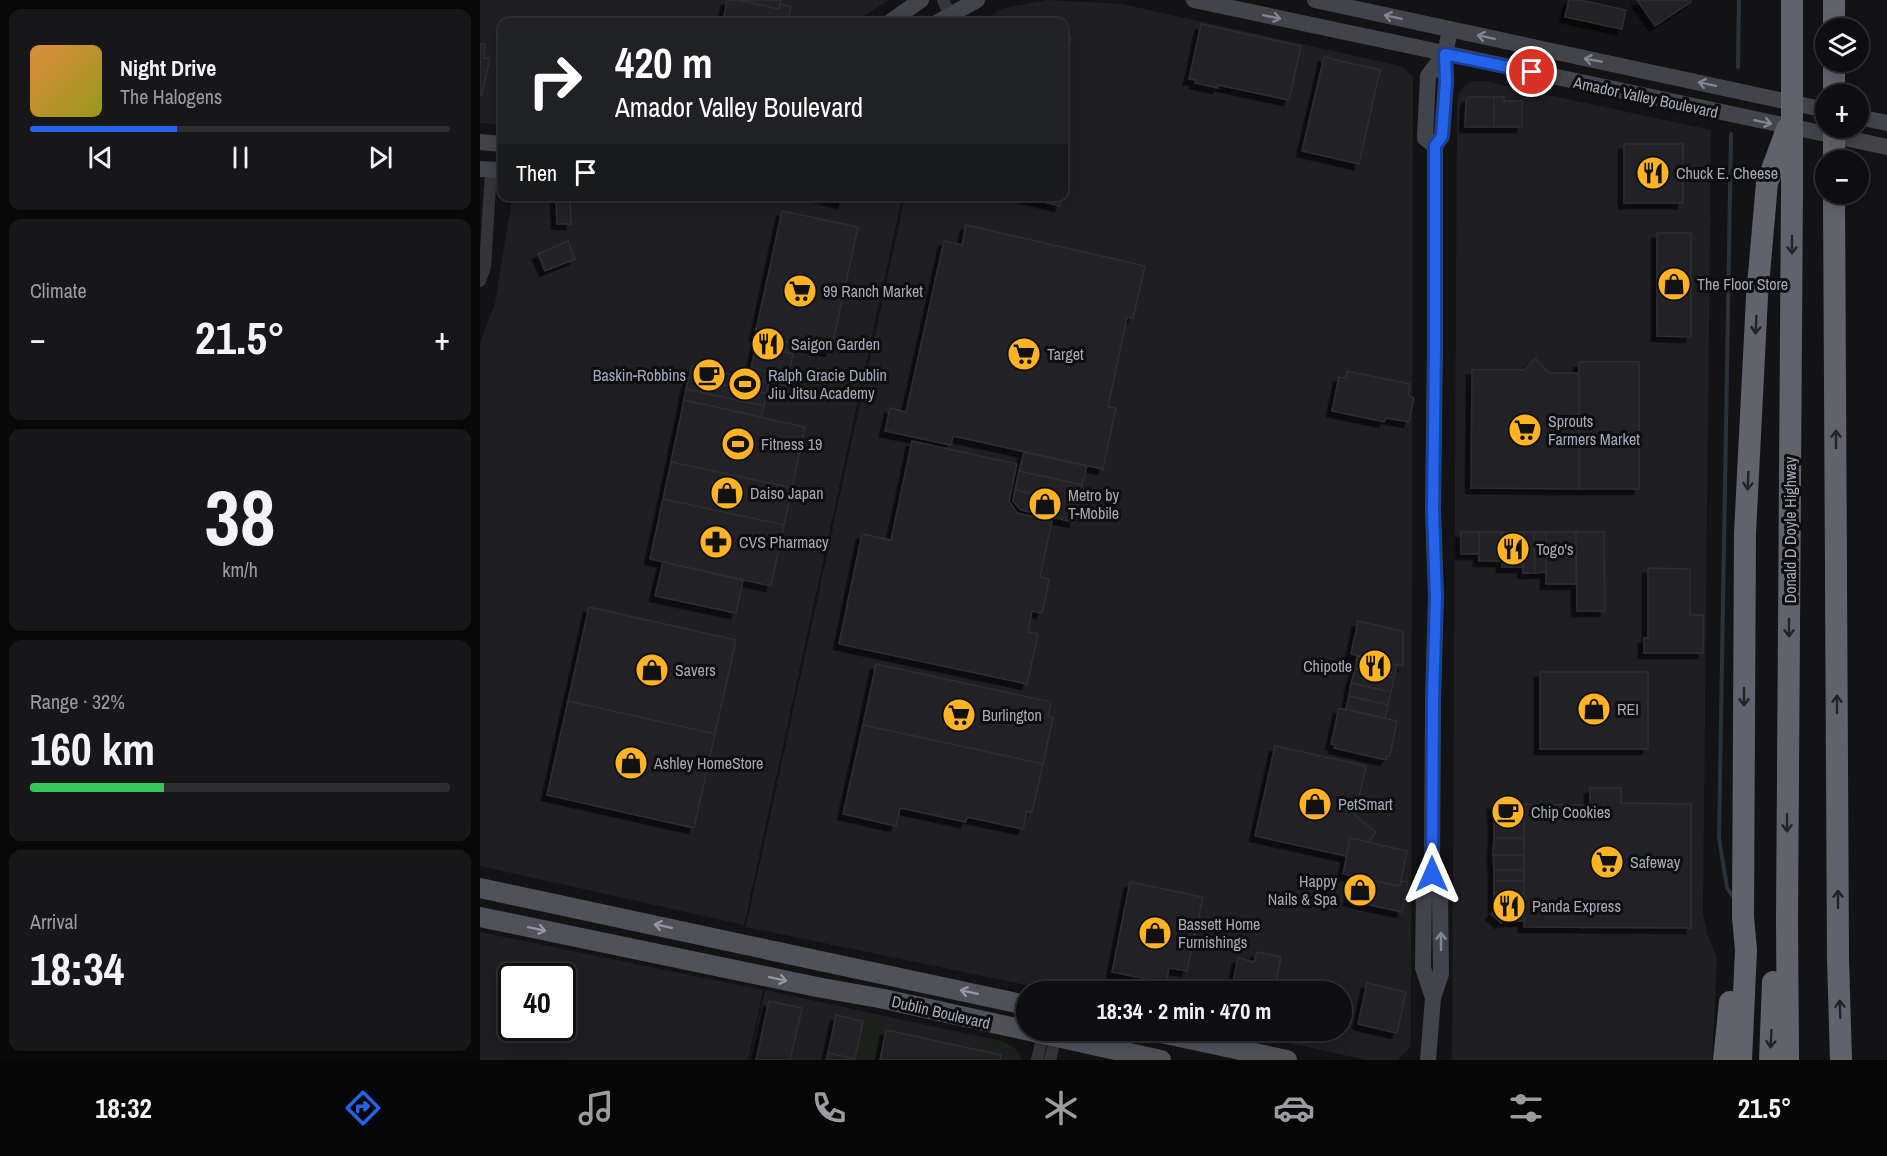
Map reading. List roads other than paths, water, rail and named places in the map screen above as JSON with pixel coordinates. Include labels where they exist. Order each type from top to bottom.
[{"type":"highway","name":"Donald D Doyle Highway","points":[[1788,1060],[1792,0]]},
{"type":"highway","points":[[1834,0],[1834,18]]},
{"type":"highway","points":[[1741,1060],[1746,950],[1743,917],[1745,533],[1757,297],[1767,183],[1792,116]]},
{"type":"highway","points":[[1834,204],[1838,946],[1841,1060]]},
{"type":"highway","points":[[1724,1060],[1735,951],[1743,917]]},
{"type":"highway","points":[[1770,1060],[1775,941],[1787,921]]},
{"type":"main road","name":"Dublin Boulevard","points":[[480,888],[1016,1003]]},
{"type":"main road","name":"Dublin Boulevard","points":[[480,917],[1016,1026]]},
{"type":"main road","points":[[681,958],[720,938]]},
{"type":"main road","name":"Dublin Boulevard","points":[[721,966],[725,953],[755,946]]},
{"type":"main road","name":"Dublin Boulevard","points":[[1083,1041],[1161,1060]]},
{"type":"main road","points":[[1198,1041],[1287,1060]]},
{"type":"street","points":[[896,18],[921,0]]},
{"type":"street","points":[[943,0],[944,18]]},
{"type":"street","points":[[946,18],[977,0]]},
{"type":"street","name":"Amador Valley Boulevard","points":[[1194,0],[1887,147]]},
{"type":"street","name":"Amador Valley Boulevard","points":[[1315,0],[1815,108]]},
{"type":"street","points":[[1428,1060],[1433,999],[1441,974],[1441,935],[1440,896],[1432,874],[1436,597],[1433,510],[1435,146],[1425,138],[1428,76],[1445,54],[1450,30]]},
{"type":"street","points":[[1869,119],[1887,123]]},
{"type":"street","points":[[480,142],[498,144]]},
{"type":"street","points":[[480,281],[484,267],[491,170]]},
{"type":"street","points":[[1037,1060],[1046,1041]]},
{"type":"street","points":[[1050,1041],[1050,1060]]},
{"type":"waterway","points":[[1738,67],[1739,0]]},
{"type":"waterway","points":[[1731,134],[1719,838],[1727,888],[1734,898]]},
{"type":"place","name":"Chuck E. Cheese","points":[[1653,173]]},
{"type":"place","name":"The Floor Store","points":[[1674,284]]},
{"type":"place","name":"99 Ranch Market","points":[[800,291]]},
{"type":"place","name":"Saigon Garden","points":[[768,344]]},
{"type":"place","name":"Target","points":[[1024,354]]},
{"type":"place","name":"Baskin-Robbins","points":[[709,375]]},
{"type":"place","name":"Ralph Gracie Dublin Jiu Jitsu Academy","points":[[745,384]]},
{"type":"place","name":"Sprouts Farmers Market","points":[[1525,430]]},
{"type":"place","name":"Fitness 19","points":[[738,444]]},
{"type":"place","name":"Daiso Japan","points":[[727,493]]},
{"type":"place","name":"Metro by T-Mobile","points":[[1045,504]]},
{"type":"place","name":"CVS Pharmacy","points":[[716,542]]},
{"type":"place","name":"Togo's","points":[[1513,549]]},
{"type":"place","name":"Chipotle","points":[[1375,666]]},
{"type":"place","name":"Savers","points":[[652,670]]},
{"type":"place","name":"REI","points":[[1594,709]]},
{"type":"place","name":"Burlington","points":[[959,715]]},
{"type":"place","name":"Ashley HomeStore","points":[[631,763]]},
{"type":"place","name":"PetSmart","points":[[1315,804]]},
{"type":"place","name":"Chip Cookies","points":[[1508,812]]},
{"type":"place","name":"Safeway","points":[[1607,862]]},
{"type":"place","name":"Happy Nails & Spa","points":[[1360,890]]},
{"type":"place","name":"Panda Express","points":[[1509,906]]},
{"type":"place","name":"Bassett Home Furnishings","points":[[1155,933]]}]
